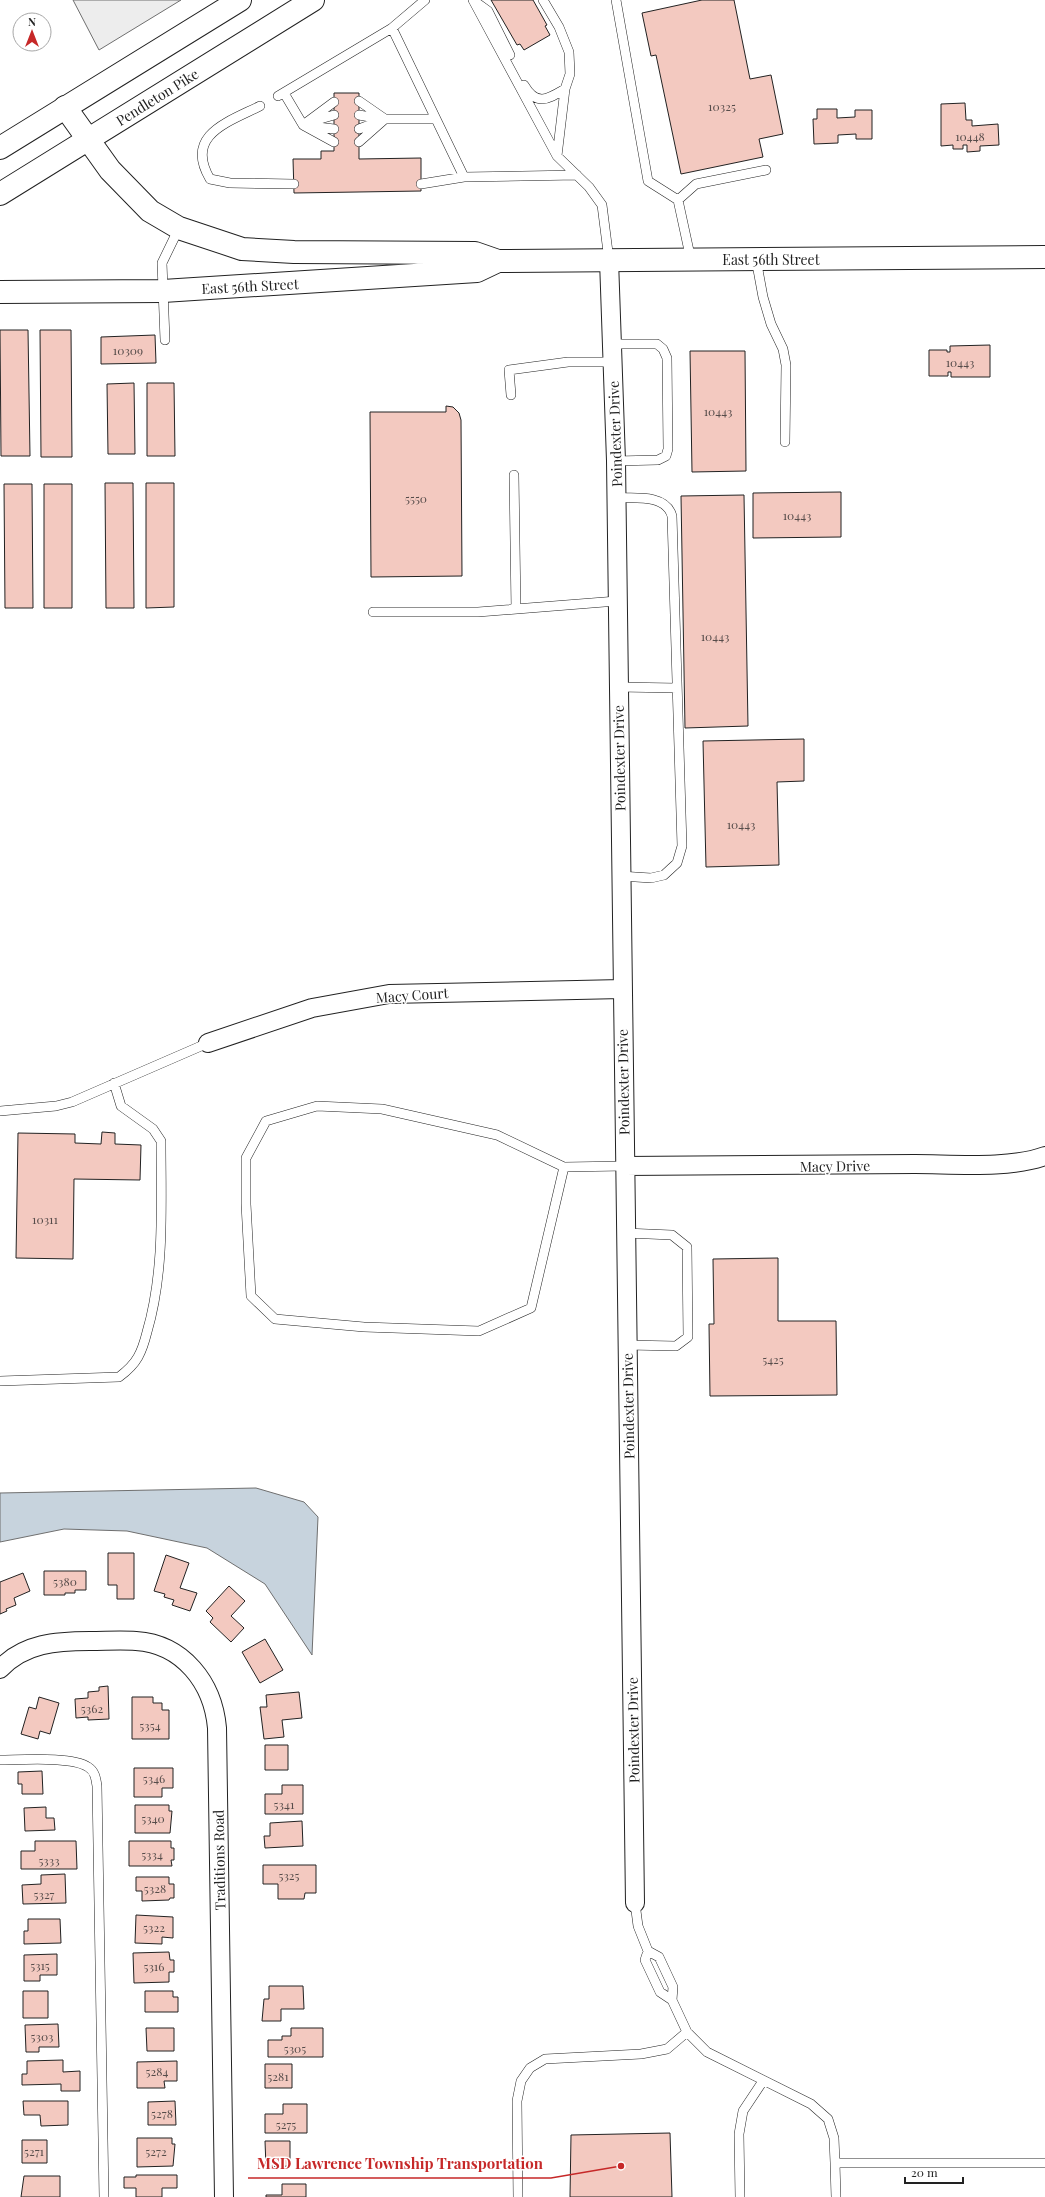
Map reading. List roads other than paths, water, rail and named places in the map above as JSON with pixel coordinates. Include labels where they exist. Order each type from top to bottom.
[{"type":"main road","points":[[0,148],[240,0]]},
{"type":"main road","name":"Pendleton Pike","points":[[0,194],[313,0]]},
{"type":"main road","name":"East 56th Street","points":[[65,108],[110,170],[150,211],[179,228],[242,249],[294,252],[475,253],[498,261],[1045,257]]},
{"type":"main road","name":"East 56th Street","points":[[0,292],[163,291],[478,271],[498,261]]},
{"type":"street","name":"Poindexter Drive","points":[[609,260],[616,461],[620,876],[635,1903]]},
{"type":"street","name":"Macy Court","points":[[208,1043],[312,1008],[389,994],[622,989]]},
{"type":"street","name":"Macy Drive","points":[[624,1166],[784,1166],[997,1163],[1035,1160],[1045,1156]]},
{"type":"street","name":"Traditions Road","points":[[0,1669],[26,1650],[44,1644],[62,1641],[136,1641],[163,1647],[180,1656],[199,1675],[214,1704],[217,1728],[224,2197]]},
{"type":"lane","points":[[334,142],[303,125],[281,94],[392,28],[425,0]]},
{"type":"lane","points":[[543,0],[559,27],[569,52],[570,74],[565,89],[557,156]]},
{"type":"lane","points":[[616,0],[648,181],[678,200],[691,260]]},
{"type":"lane","points":[[474,1],[488,11],[522,81],[535,97],[542,100],[548,99],[565,89]]},
{"type":"lane","points":[[474,1],[557,156],[589,187],[602,205],[609,260]]},
{"type":"lane","points":[[392,28],[464,176]]},
{"type":"lane","points":[[359,101],[385,120]]},
{"type":"lane","points":[[303,125],[334,102]]},
{"type":"lane","points":[[260,106],[218,127],[205,140],[202,159],[204,169],[210,179],[230,183],[294,184]]},
{"type":"lane","points":[[303,125],[334,115]]},
{"type":"lane","points":[[359,115],[385,120],[436,120]]},
{"type":"lane","points":[[359,128],[385,120]]},
{"type":"lane","points":[[359,142],[385,120]]},
{"type":"lane","points":[[303,125],[334,129]]},
{"type":"lane","points":[[678,200],[696,184],[766,170]]},
{"type":"lane","points":[[421,184],[464,176],[577,175]]},
{"type":"lane","points":[[165,340],[162,263],[179,228]]},
{"type":"lane","points":[[756,259],[765,304],[771,324],[783,349],[786,364],[784,442]]},
{"type":"lane","points":[[511,395],[509,370],[568,362],[657,344],[663,349],[667,358],[668,449],[666,456],[658,460],[616,461]]},
{"type":"lane","points":[[514,475],[516,609]]},
{"type":"lane","points":[[616,498],[661,501],[670,508],[672,516],[682,846],[677,863],[664,875],[651,878],[620,876]]},
{"type":"lane","points":[[373,612],[478,612],[617,601]]},
{"type":"lane","points":[[618,687],[677,688]]},
{"type":"lane","points":[[0,1111],[56,1106],[72,1102],[208,1043]]},
{"type":"lane","points":[[0,1381],[120,1377],[132,1366],[144,1343],[153,1311],[158,1267],[161,1142],[153,1129],[122,1106],[114,1083]]},
{"type":"lane","points":[[564,1167],[531,1308],[479,1331],[364,1327],[275,1319],[251,1296],[246,1204],[246,1158],[266,1121],[317,1106],[382,1109],[497,1135],[564,1167],[624,1166]]},
{"type":"lane","points":[[625,1233],[672,1234],[687,1246],[688,1337],[676,1346],[627,1345]]},
{"type":"lane","points":[[0,1760],[73,1762],[88,1767],[94,1774],[97,1786],[104,2197]]},
{"type":"lane","points":[[635,1903],[638,1926],[648,1950],[659,1957],[673,1987],[672,2000],[687,2032],[707,2052],[763,2082],[810,2104],[828,2119],[834,2138],[836,2197]]},
{"type":"lane","points":[[648,1950],[645,1960],[660,1992],[672,2000]]},
{"type":"lane","points":[[518,2197],[517,2101],[521,2081],[530,2068],[545,2059],[634,2054],[667,2049],[687,2032]]},
{"type":"lane","points":[[740,2197],[739,2134],[743,2111],[763,2082]]},
{"type":"lane","points":[[835,2162],[1045,2163]]},
{"type":"place","name":"MSD Lawrence Township Transportation","points":[[621,2166]]}]
